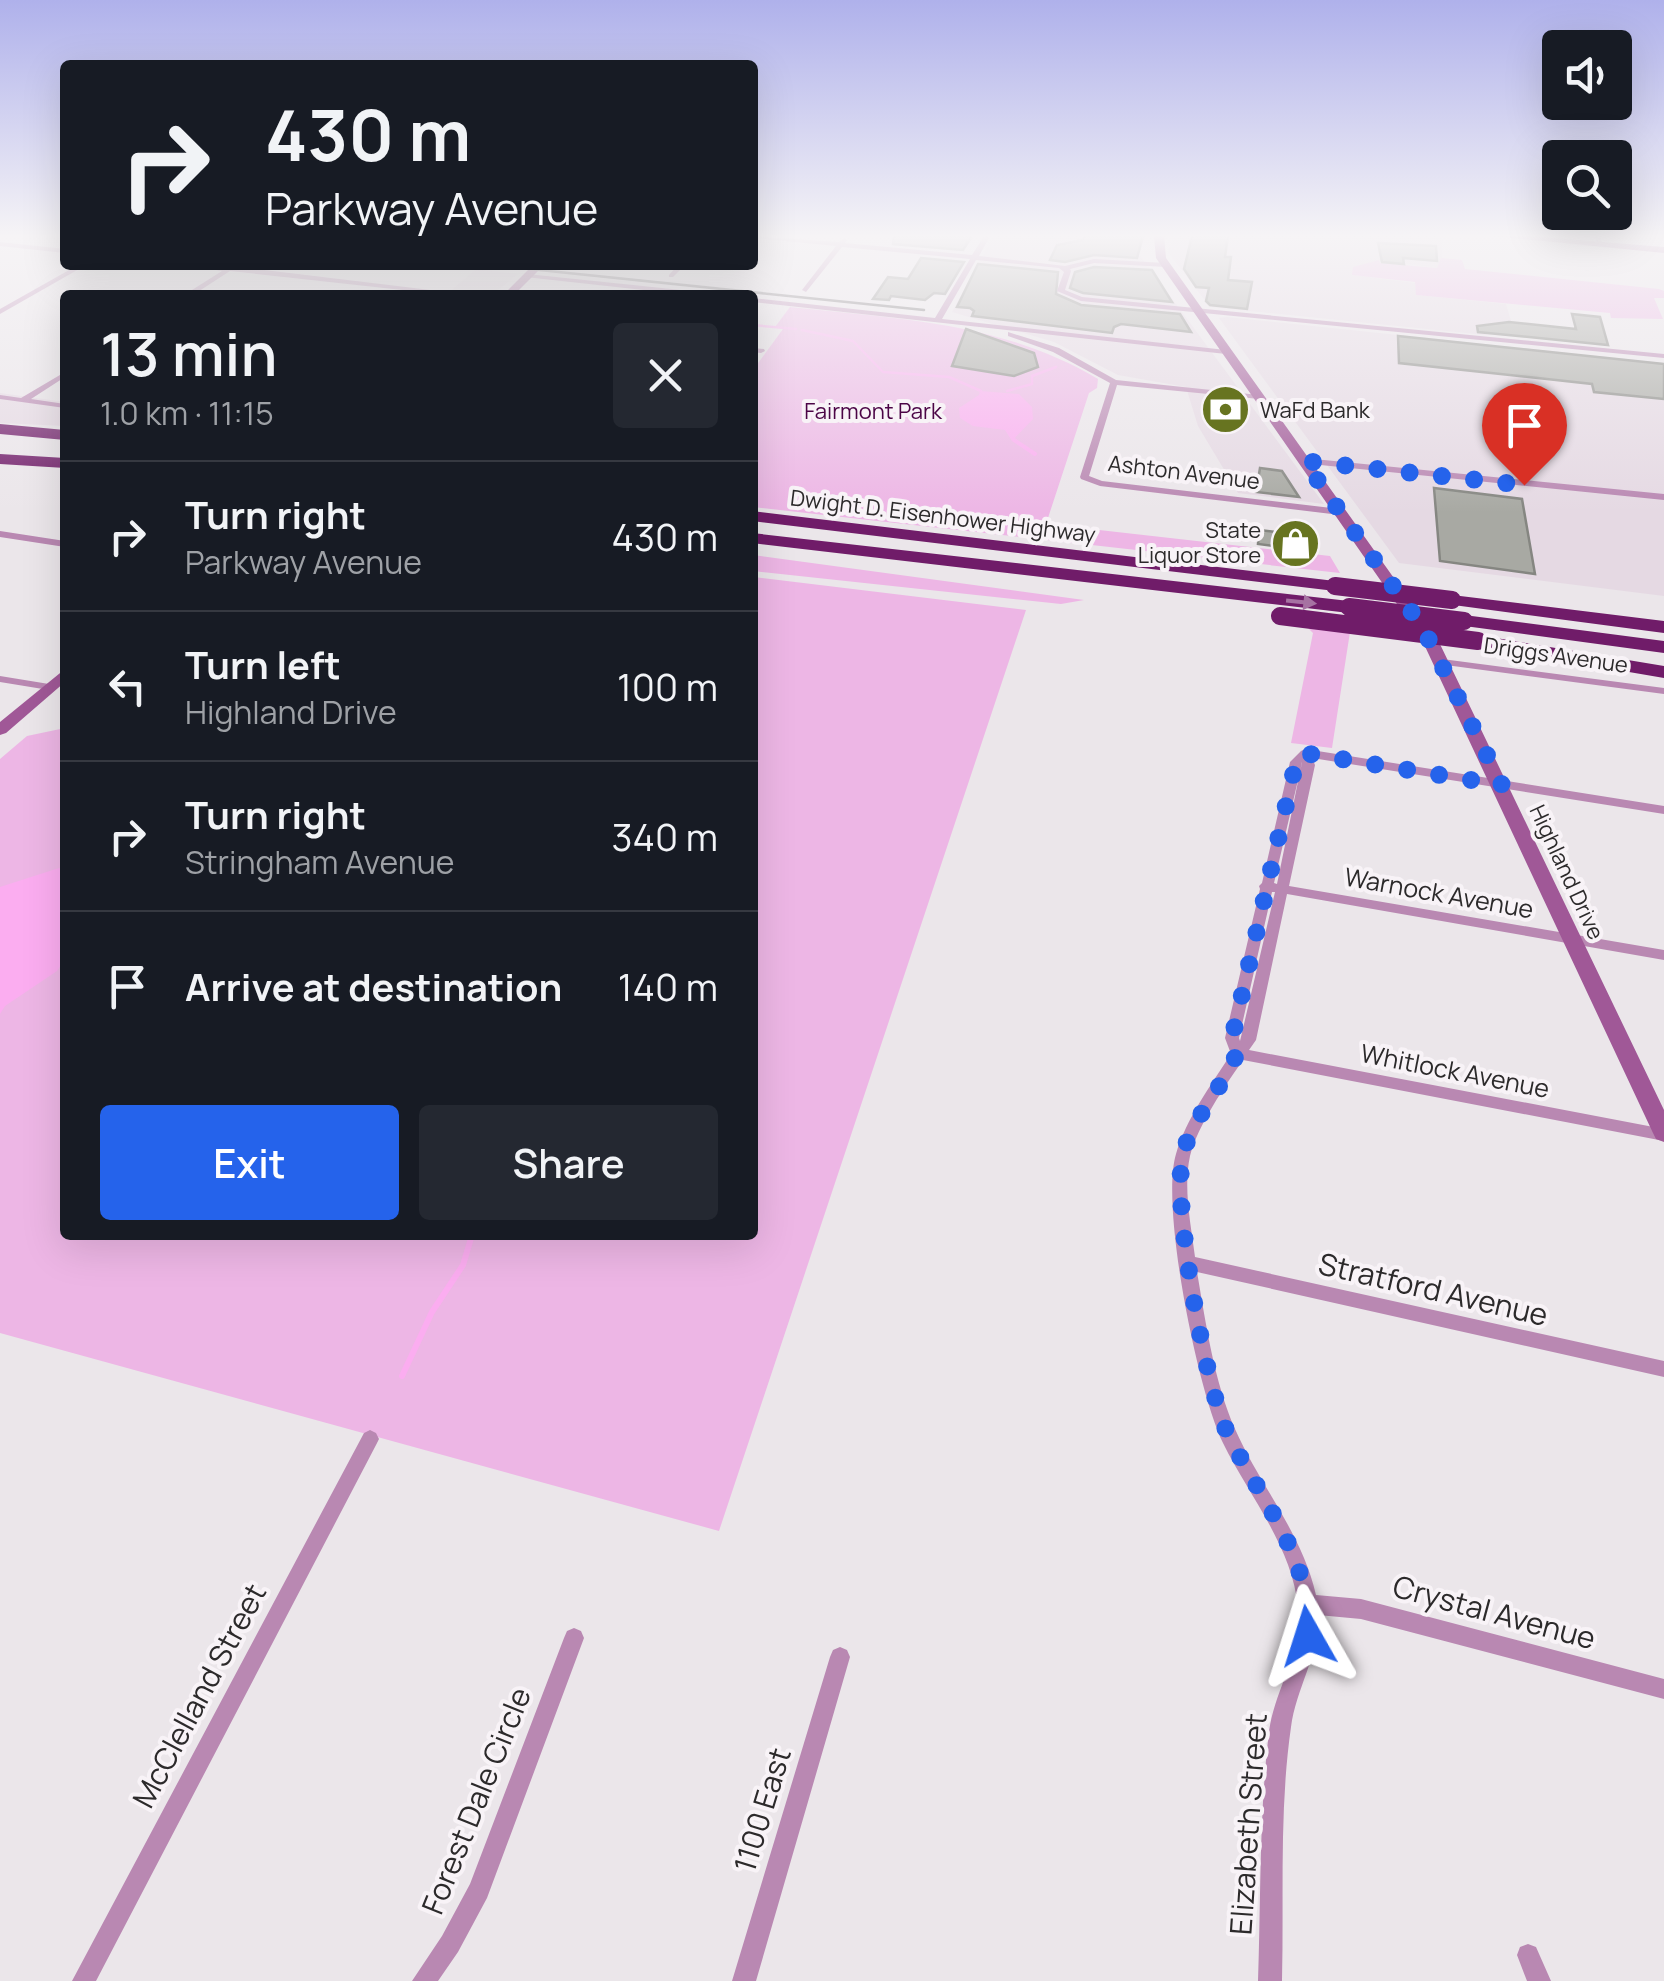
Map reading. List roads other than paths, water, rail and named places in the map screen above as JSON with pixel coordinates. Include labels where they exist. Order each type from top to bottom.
[{"type":"highway","points":[[0,429],[60,435]]},
{"type":"highway","points":[[0,443],[60,447]]},
{"type":"highway","points":[[0,459],[60,464]]},
{"type":"highway","points":[[0,473],[60,476]]},
{"type":"highway","name":"Dwight D. Eisenhower Highway","points":[[758,517],[1664,627]]},
{"type":"highway","points":[[758,540],[1478,641],[1664,672]]},
{"type":"highway","name":"Dwight D. Eisenhower Highway","points":[[758,540],[1349,607],[1664,648]]},
{"type":"highway","points":[[1485,604],[1664,613]]},
{"type":"street","points":[[992,328],[1056,350],[1114,382],[1258,397]]},
{"type":"street","points":[[995,328],[1226,352]]},
{"type":"street","name":"Highland Drive","points":[[1210,328],[1423,628],[1502,785],[1664,1134]]},
{"type":"street","points":[[1385,328],[1664,356]]},
{"type":"street","points":[[24,400],[60,377]]},
{"type":"street","name":"Ashton Avenue","points":[[1114,382],[1084,477],[1100,483],[1340,512]]},
{"type":"street","points":[[0,397],[60,405]]},
{"type":"street","points":[[1304,461],[1664,497]]},
{"type":"street","points":[[1460,478],[1558,496],[1664,506]]},
{"type":"street","points":[[0,534],[60,543]]},
{"type":"street","name":"Driggs Avenue","points":[[1442,662],[1664,691]]},
{"type":"street","points":[[0,730],[60,678]]},
{"type":"street","points":[[0,679],[49,688]]},
{"type":"street","points":[[1304,753],[1664,810]]},
{"type":"street","name":"Elizabeth Street","points":[[1270,1981],[1279,1733],[1308,1636],[1308,1604],[1286,1538],[1216,1404],[1180,1186],[1183,1155],[1237,1053],[1250,1040],[1272,887],[1309,765],[1304,753]]},
{"type":"street","name":"Warnock Avenue","points":[[1272,887],[1664,954]]},
{"type":"street","name":"Whitlock Avenue","points":[[1237,1053],[1664,1134]]},
{"type":"street","name":"Stratford Avenue","points":[[1190,1264],[1664,1370]]},
{"type":"street","name":"McClelland Street","points":[[84,1981],[370,1439]]},
{"type":"street","name":"Crystal Avenue","points":[[1308,1604],[1361,1609],[1664,1689]]},
{"type":"street","name":"Forest Dale Circle","points":[[424,1981],[479,1890],[574,1638]]},
{"type":"street","name":"1100 East","points":[[744,1981],[840,1657]]},
{"type":"street","points":[[1528,1955],[1540,1981]]},
{"type":"waterway","points":[[790,328],[796,329]]},
{"type":"waterway","points":[[802,330],[853,341],[883,372],[949,377],[981,391]]},
{"type":"waterway","points":[[1007,391],[1032,384],[1032,376],[1056,367]]},
{"type":"waterway","points":[[1014,440],[1035,454]]},
{"type":"waterway","points":[[402,1376],[432,1312],[463,1265],[470,1240]]},
{"type":"place","name":"WaFd Bank","points":[[1225,410]]},
{"type":"place","name":"State Liquor Store","points":[[1296,543]]},
{"type":"park label","name":"Fairmont Park","points":[[873,411]]}]
